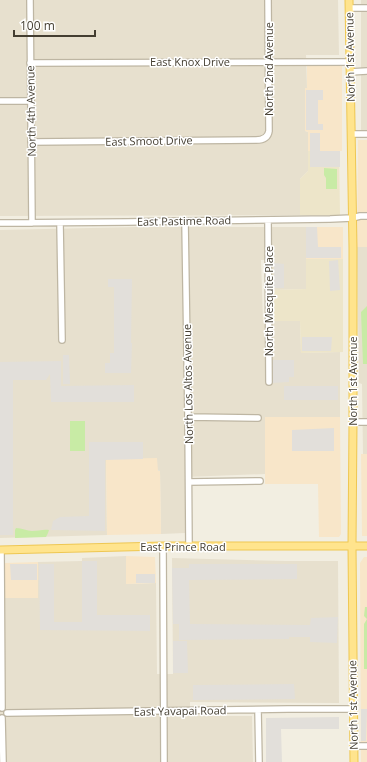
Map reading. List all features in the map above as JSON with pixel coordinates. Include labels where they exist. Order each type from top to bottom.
[{"type":"main road","name":"North 1st Avenue","points":[[350,0],[354,762]]},
{"type":"main road","name":"East Prince Road","points":[[0,550],[163,546],[367,546]]},
{"type":"street","name":"North 4th Avenue","points":[[30,0],[32,222]]},
{"type":"street","name":"North 2nd Avenue","points":[[267,138],[269,131],[268,0]]},
{"type":"street","points":[[349,8],[367,8]]},
{"type":"street","name":"East Knox Drive","points":[[30,63],[350,62]]},
{"type":"street","points":[[350,72],[367,71]]},
{"type":"street","points":[[0,101],[31,101]]},
{"type":"street","points":[[351,134],[367,134]]},
{"type":"street","name":"East Smoot Drive","points":[[31,142],[256,140],[267,138]]},
{"type":"street","name":"East Pastime Road","points":[[0,223],[268,220],[352,218],[367,216]]},
{"type":"street","name":"North Los Altos Avenue","points":[[186,220],[189,547]]},
{"type":"street","name":"North Mesquite Place","points":[[268,220],[269,382]]},
{"type":"street","points":[[60,223],[62,340]]},
{"type":"street","points":[[188,417],[258,418]]},
{"type":"street","points":[[353,422],[367,422]]},
{"type":"street","points":[[189,482],[260,481]]},
{"type":"street","points":[[163,546],[164,762]]},
{"type":"street","points":[[0,550],[1,708],[6,709],[7,713],[6,716],[1,718],[2,762]]},
{"type":"street","points":[[258,710],[258,762]]},
{"type":"street","name":"East Yavapai Road","points":[[7,713],[354,710]]},
{"type":"street","points":[[354,746],[367,746]]},
{"type":"shaded area","points":[[0,0],[338,0],[339,55],[306,55],[307,88],[305,88],[305,131],[308,132],[308,171],[300,179],[300,215],[0,216]]},
{"type":"shaded area","points":[[361,0],[367,0],[367,131],[361,131]]},
{"type":"shaded area","points":[[307,64],[342,64],[342,151],[308,151],[308,132],[305,131],[305,88],[307,88]]},
{"type":"shaded area","points":[[306,90],[323,90],[323,100],[318,100],[318,124],[323,124],[323,130],[306,130]]},
{"type":"shaded area","points":[[310,133],[320,133],[320,151],[340,151],[340,167],[310,167]]},
{"type":"shaded area","points":[[358,140],[367,140],[367,247],[357,247]]},
{"type":"shaded area","points":[[308,151],[339,151],[340,215],[300,215],[300,179],[308,171]]},
{"type":"shaded area","points":[[136,227],[306,227],[306,289],[270,290],[270,260],[261,260],[263,321],[300,321],[301,353],[340,352],[340,417],[265,417],[265,474],[185,477],[185,533],[161,534],[160,471],[106,460],[107,535],[0,538],[0,230]]},
{"type":"shaded area","points":[[306,227],[343,227],[343,259],[306,259]]},
{"type":"shaded area","points":[[306,227],[317,227],[318,247],[341,247],[341,258],[306,258]]},
{"type":"shaded area","points":[[357,247],[367,247],[367,454],[363,454],[362,384],[359,383]]},
{"type":"shaded area","points":[[306,259],[343,259],[343,352],[301,353],[300,321],[271,321],[270,290],[306,289]]},
{"type":"shaded area","points":[[338,260],[340,290],[330,291],[329,261]]},
{"type":"shaded area","points":[[274,263],[284,264],[284,288],[274,288]]},
{"type":"shaded area","points":[[108,279],[132,279],[131,373],[105,373],[105,363],[110,363],[110,353],[114,353],[114,287],[108,287]]},
{"type":"shaded area","points":[[302,337],[332,337],[331,351],[302,351]]},
{"type":"shaded area","points":[[63,355],[69,355],[70,384],[63,384]]},
{"type":"shaded area","points":[[271,360],[294,360],[294,377],[289,377],[289,382],[272,383]]},
{"type":"shaded area","points":[[61,361],[61,386],[134,385],[134,402],[51,402],[50,374],[46,380],[13,380],[13,535],[0,535],[0,362]]},
{"type":"shaded area","points":[[284,386],[338,386],[338,400],[284,400]]},
{"type":"shaded area","points":[[265,417],[340,417],[341,534],[339,537],[319,537],[318,484],[265,484]]},
{"type":"shaded area","points":[[334,428],[334,451],[292,451],[292,430]]},
{"type":"shaded area","points":[[89,442],[143,442],[143,459],[105,460],[105,531],[51,530],[53,521],[60,517],[89,516]]},
{"type":"shaded area","points":[[361,454],[367,454],[367,536],[362,536]]},
{"type":"shaded area","points":[[157,458],[158,471],[160,471],[161,534],[107,535],[106,459]]},
{"type":"shaded area","points":[[126,556],[126,584],[156,583],[157,674],[173,674],[172,558],[338,561],[339,703],[190,702],[190,716],[252,716],[253,762],[0,762],[0,605],[5,604],[5,598],[38,598],[38,562],[82,561],[82,558]]},
{"type":"shaded area","points":[[126,556],[155,557],[156,583],[126,584]]},
{"type":"shaded area","points":[[364,557],[367,557],[367,762],[361,762],[360,563]]},
{"type":"shaded area","points":[[82,561],[97,561],[97,615],[150,615],[150,631],[40,630],[39,564],[54,564],[54,622],[82,622]]},
{"type":"shaded area","points":[[38,562],[38,598],[5,598],[5,563]]},
{"type":"shaded area","points":[[10,564],[37,564],[37,580],[11,580]]},
{"type":"shaded area","points":[[189,564],[297,564],[297,579],[189,580],[190,624],[310,625],[311,618],[338,617],[337,643],[310,642],[310,637],[289,637],[289,639],[179,640],[179,624],[173,624],[172,568],[189,568]]},
{"type":"shaded area","points":[[136,574],[155,574],[155,583],[136,583]]},
{"type":"shaded area","points":[[173,641],[187,641],[188,673],[173,673]]},
{"type":"shaded area","points":[[294,684],[295,699],[193,700],[193,685]]},
{"type":"shaded area","points":[[361,709],[367,709],[366,741],[361,741]]},
{"type":"shaded area","points":[[339,717],[339,729],[281,729],[282,762],[266,762],[266,718]]},
{"type":"green space","points":[[324,168],[337,169],[337,189],[326,189]]},
{"type":"green space","points":[[367,306],[367,364],[363,364],[361,312]]},
{"type":"green space","points":[[70,421],[85,421],[85,451],[70,451]]},
{"type":"green space","points":[[16,528],[28,531],[49,530],[46,537],[15,538]]},
{"type":"green space","points":[[365,607],[367,607],[367,619],[364,616]]},
{"type":"green space","points":[[367,619],[367,669],[364,669],[364,624]]}]
